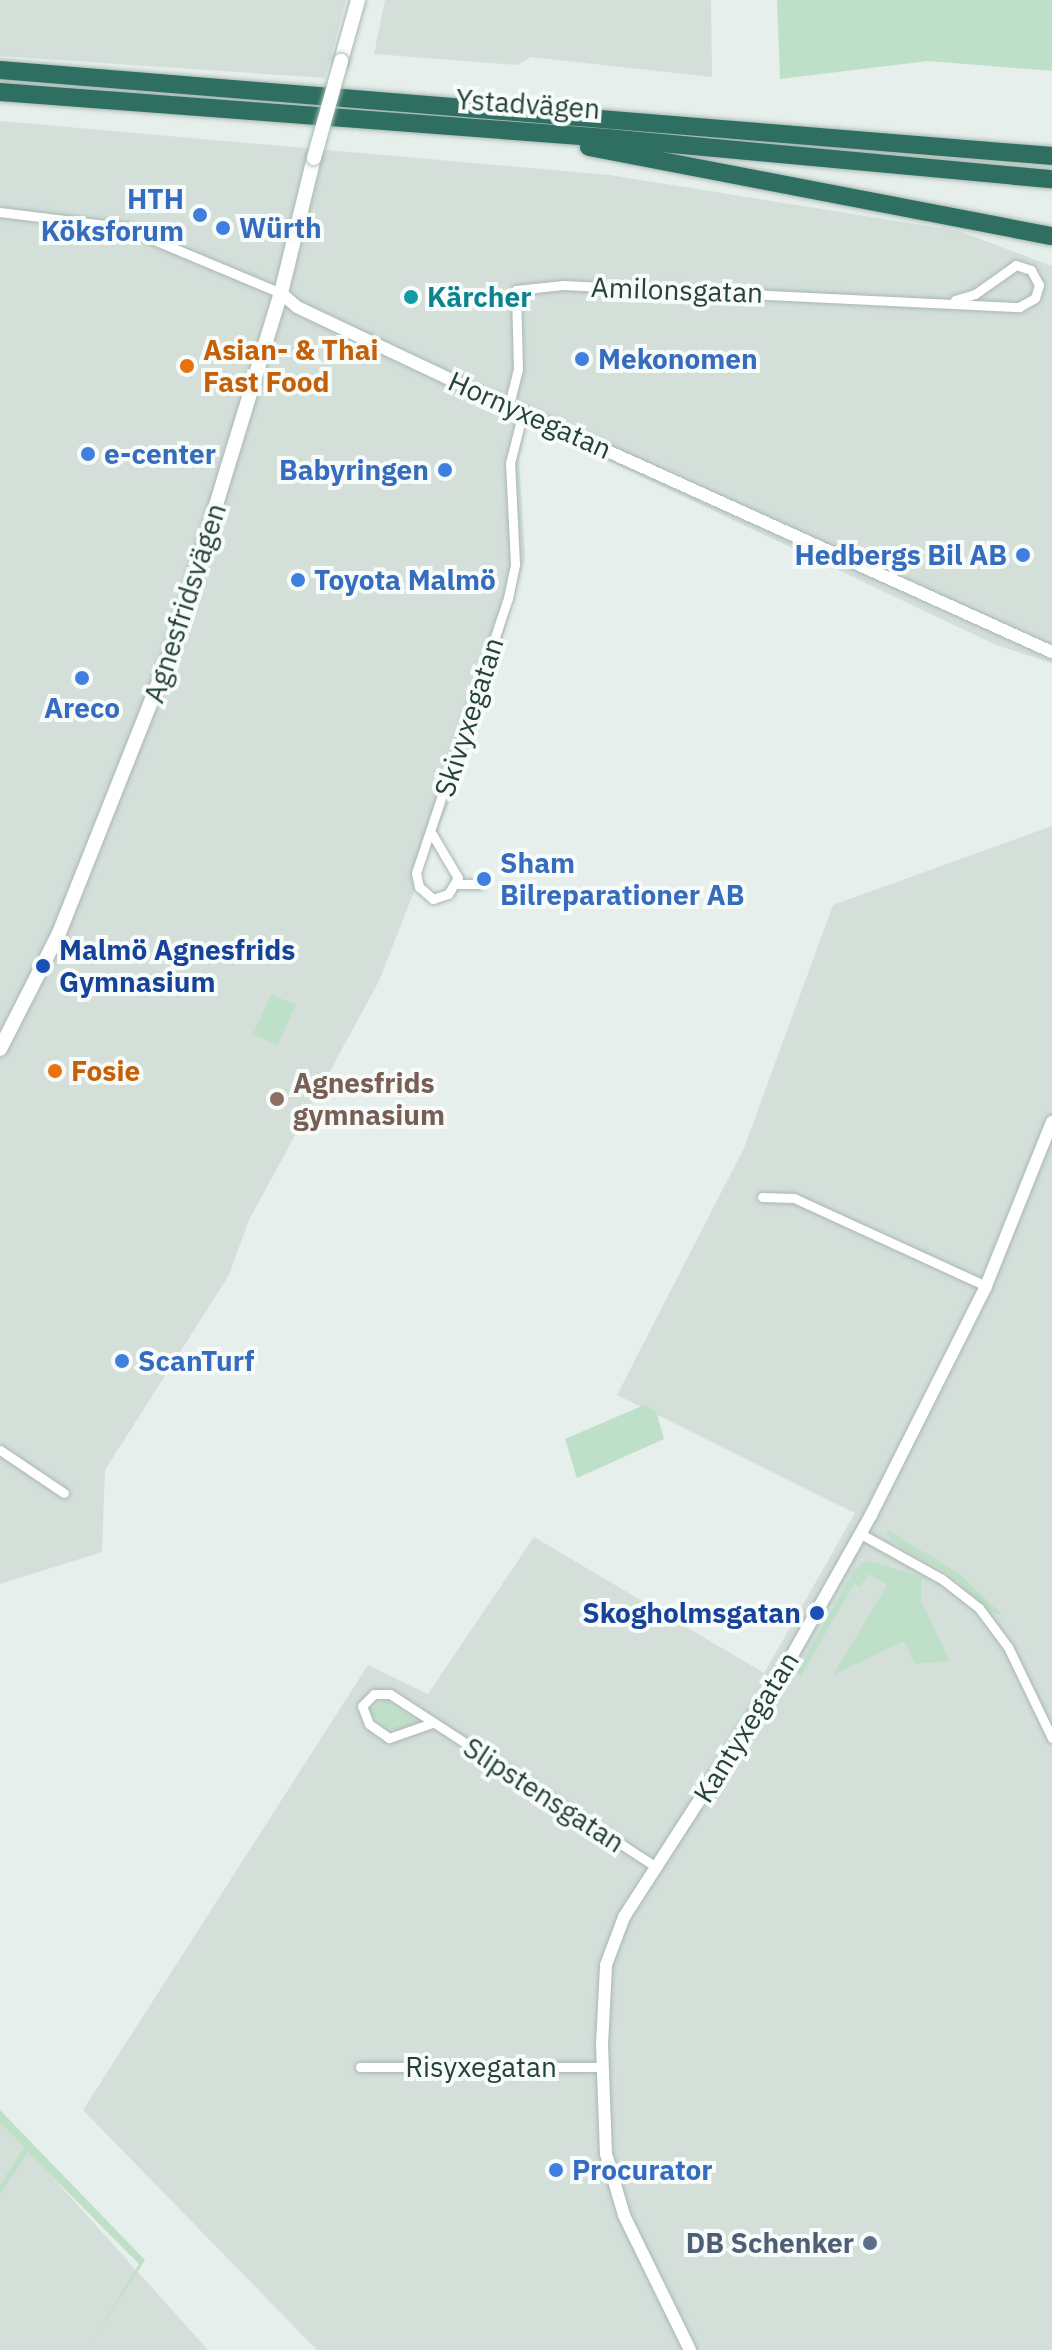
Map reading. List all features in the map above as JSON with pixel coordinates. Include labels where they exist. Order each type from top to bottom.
[{"type":"highway","name":"Ystadvägen","points":[[0,70],[1052,156]]},
{"type":"highway","name":"Ystadvägen","points":[[0,92],[476,128],[1052,179]]},
{"type":"highway","points":[[476,128],[1050,237]]},
{"type":"main road","name":"Agnesfridsvägen","points":[[0,1049],[62,924],[172,649],[281,293],[358,0]]},
{"type":"street","name":"Hornyxegatan","points":[[0,212],[123,227],[281,293],[297,307],[1052,652]]},
{"type":"street","name":"Amilonsgatan","points":[[509,405],[518,369],[516,290],[563,285],[955,300],[1019,307],[1035,298],[1039,285],[1031,270],[1016,265],[975,294],[955,300]]},
{"type":"street","name":"Skivyxegatan","points":[[480,884],[458,884],[433,899],[419,887],[418,865],[432,834],[508,598],[515,564],[510,463],[523,412]]},
{"type":"street","name":"Skivyxegatan","points":[[432,834],[454,866],[458,884]]},
{"type":"street","name":"Kantyxegatan","points":[[690,2350],[614,2184],[602,2122],[606,1965],[624,1917],[786,1666],[861,1534],[986,1286],[1052,1122]]},
{"type":"street","points":[[762,1197],[794,1198],[986,1286]]},
{"type":"street","points":[[0,1450],[64,1493]]},
{"type":"street","points":[[861,1534],[942,1579],[979,1608],[1008,1647],[1052,1738]]},
{"type":"street","name":"Slipstensgatan","points":[[432,1723],[389,1738],[369,1724],[362,1706],[368,1696],[390,1694],[656,1867]]},
{"type":"street","name":"Risyxegatan","points":[[360,2067],[602,2067]]},
{"type":"shaded area","points":[[0,0],[346,0],[325,78],[0,56]]},
{"type":"shaded area","points":[[385,0],[711,0],[712,77],[531,57],[517,65],[374,54]]},
{"type":"shaded area","points":[[0,121],[609,175],[959,231],[1052,266],[1052,663],[996,645],[527,422],[519,460],[525,557],[477,731],[379,981],[249,1220],[229,1275],[105,1470],[102,1552],[0,1584]]},
{"type":"shaded area","points":[[1052,826],[1052,2350],[317,2350],[83,2110],[368,1665],[428,1694],[534,1537],[764,1673],[855,1513],[617,1395],[744,1148],[833,905]]},
{"type":"shaded area","points":[[0,2121],[29,2151],[208,2350],[0,2350]]},
{"type":"green space","points":[[777,0],[1052,0],[1052,71],[928,61],[780,79]]},
{"type":"green space","points":[[271,994],[296,1005],[278,1045],[253,1034]]},
{"type":"green space","points":[[644,1405],[656,1411],[664,1439],[577,1478],[565,1439]]},
{"type":"green space","points":[[889,1531],[959,1573],[1002,1615],[991,1612],[949,1574],[899,1546],[886,1534]]},
{"type":"green space","points":[[867,1560],[922,1577],[921,1601],[950,1661],[915,1664],[904,1641],[833,1675],[887,1585],[868,1574],[860,1587],[854,1584],[801,1676],[796,1673],[855,1569]]},
{"type":"green space","points":[[384,1701],[418,1722],[401,1731],[384,1727],[369,1710]]},
{"type":"green space","points":[[0,2110],[145,2260],[87,2350],[139,2264],[28,2152],[0,2195],[0,2185],[24,2147],[0,2122]]},
{"type":"place","name":"HTH Köksforum","points":[[200,215]]},
{"type":"place","name":"Würth","points":[[223,228]]},
{"type":"place","name":"Kärcher","points":[[411,297]]},
{"type":"place","name":"Mekonomen","points":[[582,359]]},
{"type":"place","name":"Asian- & Thai Fast Food","points":[[187,366]]},
{"type":"place","name":"e-center","points":[[88,454]]},
{"type":"place","name":"Babyringen","points":[[445,470]]},
{"type":"place","name":"Hedbergs Bil AB","points":[[1023,555]]},
{"type":"place","name":"Toyota Malmö","points":[[298,580]]},
{"type":"place","name":"Areco","points":[[82,678]]},
{"type":"place","name":"Sham Bilreparationer AB","points":[[484,879]]},
{"type":"place","name":"Malmö Agnesfrids Gymnasium","points":[[43,966]]},
{"type":"place","name":"Fosie","points":[[55,1071]]},
{"type":"place","name":"Agnesfrids gymnasium","points":[[277,1099]]},
{"type":"place","name":"ScanTurf","points":[[122,1361]]},
{"type":"place","name":"Skogholmsgatan","points":[[817,1613]]},
{"type":"place","name":"Procurator","points":[[556,2170]]},
{"type":"place","name":"DB Schenker","points":[[870,2243]]}]
